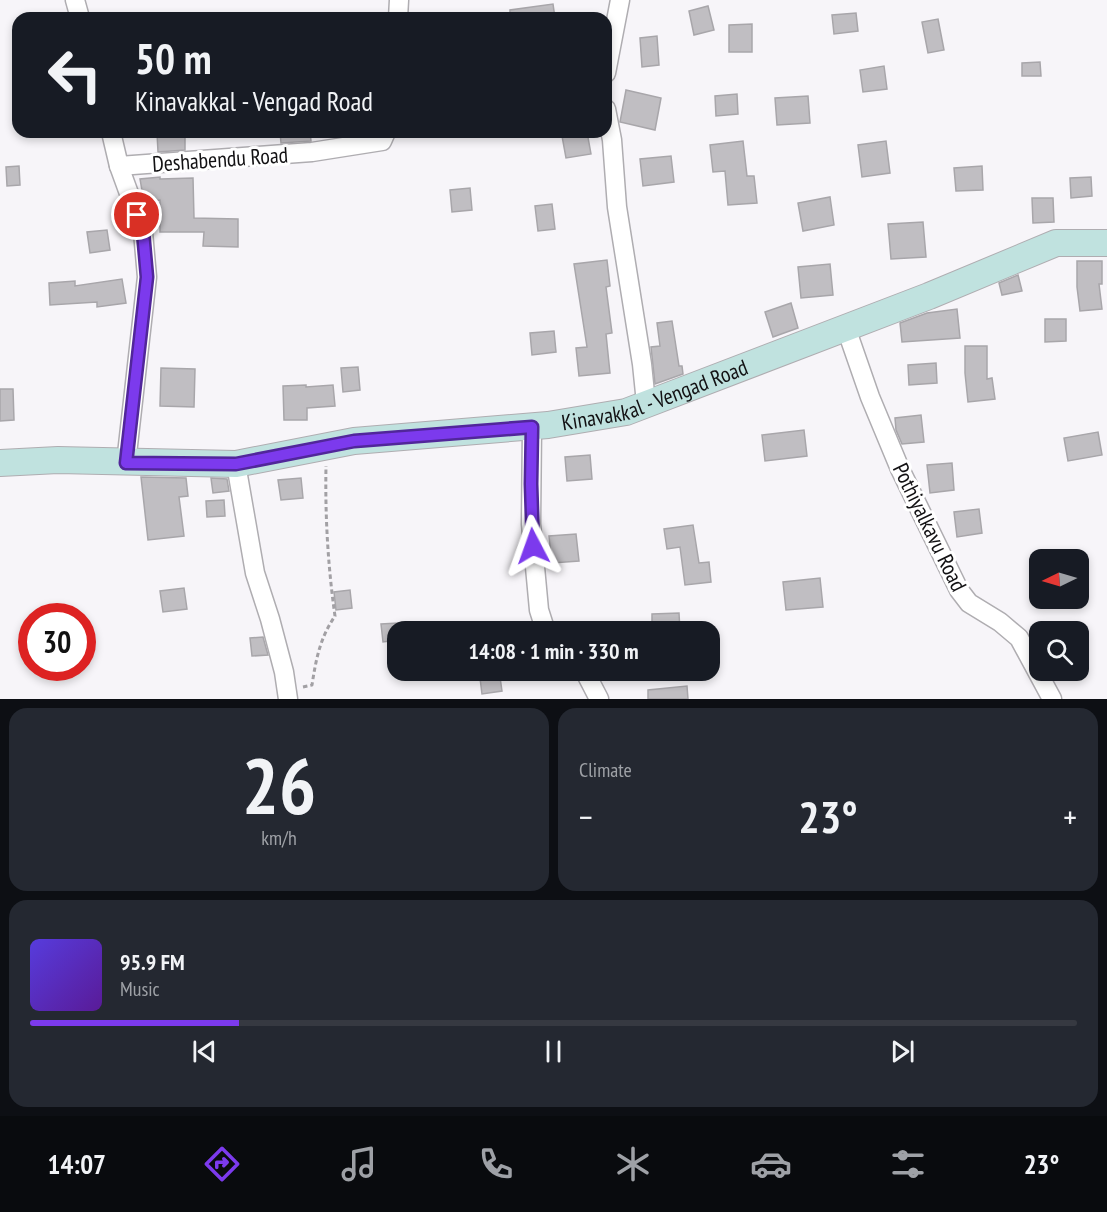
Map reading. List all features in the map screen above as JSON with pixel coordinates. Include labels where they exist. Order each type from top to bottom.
[{"type":"main road","name":"Kinavakkal - Vengad Road","points":[[0,463],[58,460],[236,464],[354,441],[532,427],[626,411],[929,296],[1056,243],[1107,243]]},
{"type":"street","points":[[612,42],[620,0]]},
{"type":"street","name":"Deshabendu Road","points":[[112,138],[119,166],[143,232],[147,277],[126,463]]},
{"type":"street","name":"Deshabendu Road","points":[[119,166],[312,152],[382,141],[383,138]]},
{"type":"street","points":[[612,138],[617,207],[642,364],[646,404]]},
{"type":"street","name":"Pothiyalkavu Road","points":[[846,328],[870,397],[896,459],[959,590],[969,603],[1000,622],[1019,638],[1052,699]]},
{"type":"street","points":[[532,427],[531,524],[542,621]]},
{"type":"street","points":[[236,464],[255,573],[270,619],[287,694]]},
{"type":"street","points":[[590,681],[599,699]]},
{"type":"path","points":[[287,694],[312,685],[316,658],[324,632],[335,616],[331,592],[326,447]]},
{"type":"building","points":[[553,4],[554,12],[510,12],[510,10]]},
{"type":"building","points":[[708,6],[714,30],[694,35],[689,11]]},
{"type":"building","points":[[856,13],[858,31],[834,34],[832,15]]},
{"type":"building","points":[[938,19],[944,50],[928,53],[922,22]]},
{"type":"building","points":[[752,24],[752,52],[729,52],[729,25]]},
{"type":"building","points":[[657,36],[659,65],[642,67],[640,38]]},
{"type":"building","points":[[1040,62],[1041,76],[1022,76],[1022,63]]},
{"type":"building","points":[[884,66],[887,89],[863,92],[860,70]]},
{"type":"building","points":[[626,90],[661,98],[655,130],[620,122]]},
{"type":"building","points":[[737,94],[738,114],[716,116],[715,96]]},
{"type":"building","points":[[808,96],[810,123],[777,125],[775,98]]},
{"type":"building","points":[[157,138],[185,138],[185,150],[158,152]]},
{"type":"building","points":[[281,138],[311,138],[311,141],[281,143]]},
{"type":"building","points":[[562,138],[588,138],[591,154],[566,158]]},
{"type":"building","points":[[743,141],[747,176],[754,176],[757,203],[728,205],[725,171],[713,172],[710,145]]},
{"type":"building","points":[[886,141],[890,173],[862,177],[858,145]]},
{"type":"building","points":[[671,156],[674,182],[643,186],[640,159]]},
{"type":"building","points":[[19,166],[20,185],[7,186],[6,167]]},
{"type":"building","points":[[982,166],[983,190],[956,191],[954,168]]},
{"type":"building","points":[[160,177],[160,179],[193,178],[194,218],[238,219],[238,247],[203,246],[204,232],[160,232],[160,200],[144,202],[140,179]]},
{"type":"building","points":[[1091,177],[1092,196],[1071,198],[1070,178]]},
{"type":"building","points":[[470,188],[472,210],[452,212],[450,190]]},
{"type":"building","points":[[830,197],[834,225],[803,231],[798,203]]},
{"type":"building","points":[[1032,198],[1053,198],[1054,222],[1033,223]]},
{"type":"building","points":[[552,204],[555,229],[538,231],[535,206]]},
{"type":"building","points":[[923,222],[926,257],[891,259],[888,224]]},
{"type":"building","points":[[107,230],[110,250],[90,253],[87,232]]},
{"type":"building","points":[[607,260],[610,286],[606,287],[612,333],[606,334],[610,373],[579,376],[576,348],[587,347],[574,264]]},
{"type":"building","points":[[1077,261],[1102,261],[1102,284],[1099,284],[1102,309],[1080,311]]},
{"type":"building","points":[[830,264],[833,295],[801,298],[798,267]]},
{"type":"building","points":[[1018,275],[1022,291],[1002,295],[999,283]]},
{"type":"building","points":[[122,279],[126,303],[97,307],[97,302],[50,305],[49,283],[75,281],[75,286]]},
{"type":"building","points":[[791,303],[798,328],[773,337],[765,312]]},
{"type":"building","points":[[957,309],[960,338],[902,342],[900,323],[927,313]]},
{"type":"building","points":[[1045,319],[1066,319],[1066,341],[1045,342]]},
{"type":"building","points":[[672,321],[679,366],[682,366],[683,374],[655,384],[651,347],[660,346],[657,323]]},
{"type":"building","points":[[554,331],[556,352],[532,355],[530,333]]},
{"type":"building","points":[[965,346],[987,346],[987,379],[992,378],[995,399],[968,402]]},
{"type":"building","points":[[936,363],[937,383],[909,385],[908,365]]},
{"type":"building","points":[[358,367],[360,390],[343,392],[341,368]]},
{"type":"building","points":[[161,368],[195,369],[194,407],[160,406]]},
{"type":"building","points":[[306,385],[306,387],[333,385],[335,406],[307,408],[307,420],[284,420],[283,386]]},
{"type":"building","points":[[0,389],[13,389],[14,420],[0,421]]},
{"type":"building","points":[[921,415],[924,442],[902,444],[896,430],[895,418]]},
{"type":"building","points":[[804,430],[807,456],[765,461],[762,435]]},
{"type":"building","points":[[1098,432],[1102,455],[1068,461],[1064,438]]},
{"type":"building","points":[[590,455],[592,479],[567,481],[565,457]]},
{"type":"building","points":[[952,463],[954,490],[930,493],[927,465]]},
{"type":"building","points":[[141,477],[186,478],[188,496],[179,497],[184,536],[148,540]]},
{"type":"building","points":[[211,478],[227,479],[229,491],[213,493]]},
{"type":"building","points":[[301,478],[303,498],[281,500],[278,480]]},
{"type":"building","points":[[224,500],[225,516],[207,517],[206,501]]},
{"type":"building","points":[[979,509],[982,533],[957,537],[954,512]]},
{"type":"building","points":[[693,525],[699,563],[709,562],[711,582],[685,585],[680,547],[667,549],[664,529]]},
{"type":"building","points":[[576,534],[579,561],[552,563],[549,536]]},
{"type":"building","points":[[820,578],[823,607],[786,610],[783,582]]},
{"type":"building","points":[[184,588],[187,609],[163,612],[160,591]]},
{"type":"building","points":[[350,590],[352,608],[336,610],[334,592]]},
{"type":"building","points":[[679,613],[679,621],[652,621],[652,614]]},
{"type":"building","points":[[381,624],[387,624],[387,641],[383,642]]},
{"type":"building","points":[[263,637],[268,655],[252,656],[250,638]]},
{"type":"building","points":[[480,681],[501,681],[502,691],[482,694]]},
{"type":"building","points":[[687,686],[688,699],[648,699],[648,690]]},
{"type":"route","points":[[137,215],[143,232],[147,277],[126,463],[236,464],[354,441],[532,427],[530,463],[533,546]]}]
